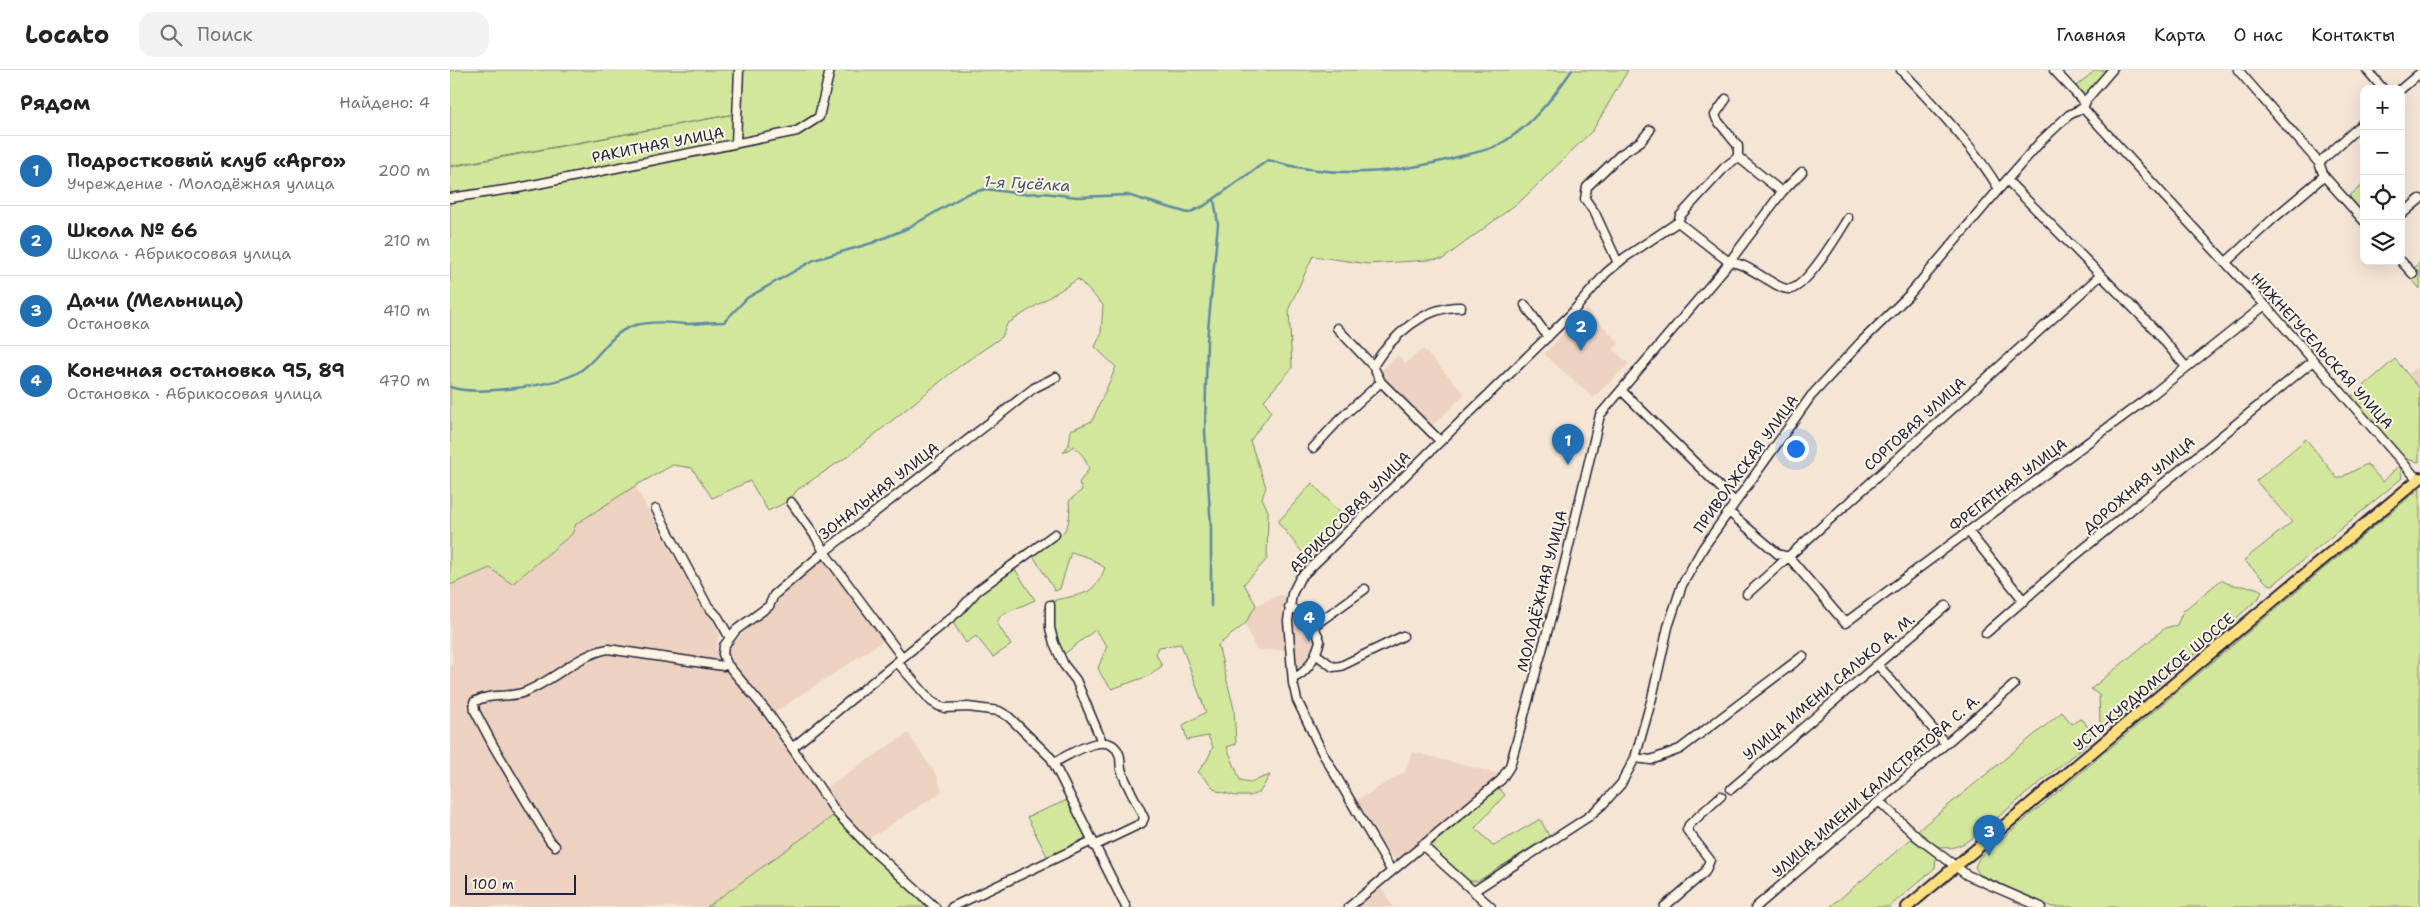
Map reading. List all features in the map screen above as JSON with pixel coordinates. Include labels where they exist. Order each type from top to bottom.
[{"type":"main road","name":"УСТЬ-КУРДЮМСКОЕ ШОССЕ","points":[[1908,907],[2419,479]]},
{"type":"street","points":[[736,143],[736,106],[739,70]]},
{"type":"street","name":"РАКИТНАЯ УЛИЦА","points":[[450,198],[518,188],[797,131],[819,118],[830,70]]},
{"type":"street","points":[[1901,70],[1944,117],[1990,174],[1999,189]]},
{"type":"street","name":"НИЖНЕГУСЕЛЬСКАЯ УЛИЦА","points":[[2054,70],[2084,106],[2265,305],[2419,479]]},
{"type":"street","name":"ПРИВОЛЖСКАЯ УЛИЦА","points":[[1474,891],[1595,811],[1621,784],[1635,758],[1652,698],[1668,627],[1682,585],[1703,548],[1811,396],[1861,342],[1909,295],[2042,140],[2069,115],[2084,106],[2112,70]]},
{"type":"street","points":[[2238,70],[2319,163],[2324,176],[2362,220]]},
{"type":"street","points":[[2367,70],[2380,85]]},
{"type":"street","points":[[2405,86],[2420,73]]},
{"type":"street","points":[[1726,98],[1716,115],[1717,120],[1738,146],[1738,157],[1782,192]]},
{"type":"street","points":[[2319,163],[2360,126]]},
{"type":"street","points":[[1618,263],[1595,213],[1585,199],[1585,194],[1594,181],[1620,155],[1641,141],[1650,130]]},
{"type":"street","name":"АБРИКОСОВАЯ УЛИЦА","points":[[1391,870],[1302,714],[1293,678],[1289,607],[1292,594],[1300,578],[1548,337],[1606,273],[1678,222],[1680,216],[1725,166],[1738,157]]},
{"type":"street","name":"МОЛОДЁЖНАЯ УЛИЦА","points":[[1354,905],[1391,870],[1501,780],[1510,766],[1556,600],[1596,424],[1606,406],[1622,391],[1729,262],[1782,192],[1802,172]]},
{"type":"street","points":[[2225,263],[2324,176]]},
{"type":"street","points":[[2008,181],[2154,330],[2186,367]]},
{"type":"street","points":[[2405,212],[2420,199]]},
{"type":"street","points":[[1678,222],[1729,262],[1737,262],[1788,290],[1796,287],[1820,262],[1848,218]]},
{"type":"street","points":[[2404,265],[2412,274]]},
{"type":"street","name":"СОРГОВАЯ УЛИЦА","points":[[1747,594],[2101,275]]},
{"type":"street","points":[[1525,305],[1548,337]]},
{"type":"street","name":"ФРЕГАТНАЯ УЛИЦА","points":[[1789,557],[1845,623],[2186,367],[2265,305]]},
{"type":"street","points":[[1373,366],[1400,332],[1433,311],[1445,307],[1461,307]]},
{"type":"street","points":[[1337,328],[1373,366],[1382,382],[1440,441]]},
{"type":"street","name":"ДОРОЖНАЯ УЛИЦА","points":[[1986,633],[2065,564],[2313,360]]},
{"type":"street","name":"ЗОНАЛЬНАЯ УЛИЦА","points":[[730,638],[736,630],[769,606],[774,595],[824,552],[1034,388],[1056,377]]},
{"type":"street","points":[[1313,448],[1341,418],[1382,382]]},
{"type":"street","points":[[1622,391],[1735,502]]},
{"type":"street","points":[[791,502],[900,660],[931,700],[945,708],[968,707],[999,711],[1009,717],[1055,762],[1126,907]]},
{"type":"street","points":[[656,509],[707,605],[718,617],[730,638],[724,646],[723,654],[726,664],[768,714],[836,812],[871,849],[935,907]]},
{"type":"street","points":[[1729,512],[1778,554],[1789,557]]},
{"type":"street","points":[[1968,531],[2024,601]]},
{"type":"street","points":[[792,748],[959,611],[977,591],[1055,534]]},
{"type":"street","points":[[1312,627],[1365,590]]},
{"type":"street","points":[[1050,605],[1050,628],[1054,643],[1064,665],[1076,680],[1102,742]]},
{"type":"street","name":"УЛИЦА ИМЕНИ САЛЬКО А. М.","points":[[1731,789],[1946,606]]},
{"type":"street","points":[[1289,607],[1298,610],[1312,627],[1320,641],[1316,655],[1300,676],[1293,678]]},
{"type":"street","points":[[1316,655],[1333,667],[1341,666],[1403,636]]},
{"type":"street","points":[[555,846],[550,841],[494,747],[475,711],[474,702],[480,698],[522,693],[593,652],[608,649],[722,666],[726,664]]},
{"type":"street","points":[[1635,758],[1651,760],[1680,749],[1803,656]]},
{"type":"street","points":[[1878,665],[1945,743]]},
{"type":"street","name":"УЛИЦА ИМЕНИ КАЛИСТРАТОВА С. А.","points":[[1756,907],[2014,685]]},
{"type":"street","points":[[952,907],[1093,843],[1142,823],[1144,818],[1122,770],[1119,753],[1114,745],[1102,742],[1094,743],[1055,762]]},
{"type":"street","points":[[1664,907],[1705,872],[1710,860],[1687,830],[1689,825],[1722,796]]},
{"type":"street","points":[[1879,801],[1916,836],[1967,875],[2041,907]]},
{"type":"street","points":[[1422,845],[1491,907]]},
{"type":"shaded area","points":[[1586,309],[1619,343],[1613,349],[1629,364],[1593,398],[1544,354]]},
{"type":"shaded area","points":[[1423,349],[1465,394],[1431,427],[1380,372],[1398,355],[1406,363]]},
{"type":"shaded area","points":[[2420,364],[2420,389],[2409,373]]},
{"type":"shaded area","points":[[635,486],[689,584],[720,633],[715,649],[729,673],[764,715],[833,816],[707,907],[450,907],[450,665],[453,663],[450,639],[450,585],[572,534],[576,524]]},
{"type":"shaded area","points":[[816,562],[828,562],[886,639],[772,714],[735,667],[727,654],[729,646],[770,609],[778,596]]},
{"type":"shaded area","points":[[1279,595],[1286,595],[1284,611],[1286,650],[1256,650],[1245,624],[1256,605]]},
{"type":"shaded area","points":[[1295,622],[1304,622],[1316,641],[1314,651],[1301,669],[1295,668],[1291,627]]},
{"type":"shaded area","points":[[908,733],[937,776],[942,792],[866,841],[838,810],[824,789]]},
{"type":"shaded area","points":[[1412,752],[1495,773],[1499,776],[1402,857],[1395,859],[1388,852],[1357,800],[1405,772]]},
{"type":"shaded area","points":[[1380,887],[1393,907],[1356,907]]},
{"type":"green space","points":[[450,70],[1628,70],[1593,130],[1523,199],[1443,259],[1368,264],[1313,256],[1289,308],[1292,368],[1264,400],[1271,412],[1250,441],[1266,487],[1262,498],[1268,511],[1267,559],[1244,584],[1256,605],[1245,624],[1218,645],[1234,709],[1236,744],[1227,747],[1240,780],[1250,782],[1270,775],[1260,792],[1250,796],[1236,796],[1217,791],[1198,772],[1207,760],[1213,747],[1208,736],[1187,740],[1183,725],[1206,712],[1181,644],[1159,647],[1156,654],[1162,666],[1148,676],[1112,689],[1098,668],[1107,646],[1095,630],[1063,655],[1057,641],[1054,622],[1055,600],[1080,595],[1091,589],[1101,577],[1105,568],[1090,558],[1071,552],[1060,589],[1055,591],[1032,554],[1056,539],[1066,529],[1070,513],[1069,501],[1082,490],[1079,483],[1089,469],[1084,457],[1074,446],[1063,453],[1069,444],[1071,430],[1092,421],[1116,367],[1095,347],[1101,334],[1103,305],[1078,279],[1007,324],[1002,337],[961,365],[848,456],[797,490],[789,501],[768,511],[750,481],[712,498],[692,468],[673,465],[635,486],[576,524],[572,534],[512,584],[490,568],[450,585],[450,167],[740,113],[450,166]]},
{"type":"green space","points":[[2096,70],[2109,70],[2083,97],[2072,89]]},
{"type":"green space","points":[[2360,187],[2360,213],[2348,197]]},
{"type":"green space","points":[[2420,263],[2420,289],[2407,273]]},
{"type":"green space","points":[[2395,359],[2420,389],[2419,462],[2405,459],[2350,398]]},
{"type":"green space","points":[[2306,439],[2338,479],[2367,464],[2383,482],[2400,464],[2402,478],[2273,585],[2268,584],[2244,560],[2292,522],[2256,481]]},
{"type":"green space","points":[[1312,483],[1348,521],[1309,561],[1278,522]]},
{"type":"green space","points":[[2420,488],[2420,907],[2052,907],[1979,874],[1975,867],[1979,858]]},
{"type":"green space","points":[[1014,568],[1035,600],[1001,615],[997,623],[1011,645],[993,657],[976,636],[966,643],[952,621],[979,593]]},
{"type":"green space","points":[[2221,580],[2232,585],[2254,587],[2262,591],[2259,598],[2116,720],[2110,724],[2102,724],[2100,722],[2099,695],[2091,689],[2165,628],[2177,625],[2183,611]]},
{"type":"green space","points":[[2062,712],[2072,724],[2080,719],[2084,721],[2092,735],[2089,742],[1974,837],[1957,846],[1944,848],[1916,832]]},
{"type":"green space","points":[[1499,788],[1505,795],[1475,828],[1494,846],[1540,819],[1549,836],[1478,881],[1465,881],[1432,845]]},
{"type":"green space","points":[[1070,799],[1085,838],[1048,858],[1027,817]]},
{"type":"green space","points":[[833,816],[868,853],[927,907],[707,907]]},
{"type":"green space","points":[[1911,839],[1936,857],[1935,868],[1889,907],[1830,907]]},
{"type":"waterway","name":"1-я Гусёлка","points":[[450,387],[462,390],[495,390],[551,382],[577,373],[591,362],[617,335],[632,326],[666,322],[685,324],[724,322],[747,298],[814,260],[872,243],[908,228],[967,194],[986,189],[1021,194],[1044,193],[1077,197],[1127,195],[1188,213],[1204,206],[1268,160],[1316,170],[1364,172],[1413,167],[1484,150],[1510,138],[1540,112],[1572,70]]},
{"type":"waterway","points":[[1211,606],[1211,529],[1205,431],[1207,341],[1218,224],[1214,199]]},
{"type":"place","name":"Школа № 66","points":[[1581,351]]},
{"type":"place","name":"Подростковый клуб «Арго»","points":[[1568,465]]},
{"type":"place","name":"Конечная остановка 95, 89","points":[[1309,642]]},
{"type":"place","name":"Дачи (Мельница)","points":[[1989,856]]}]
